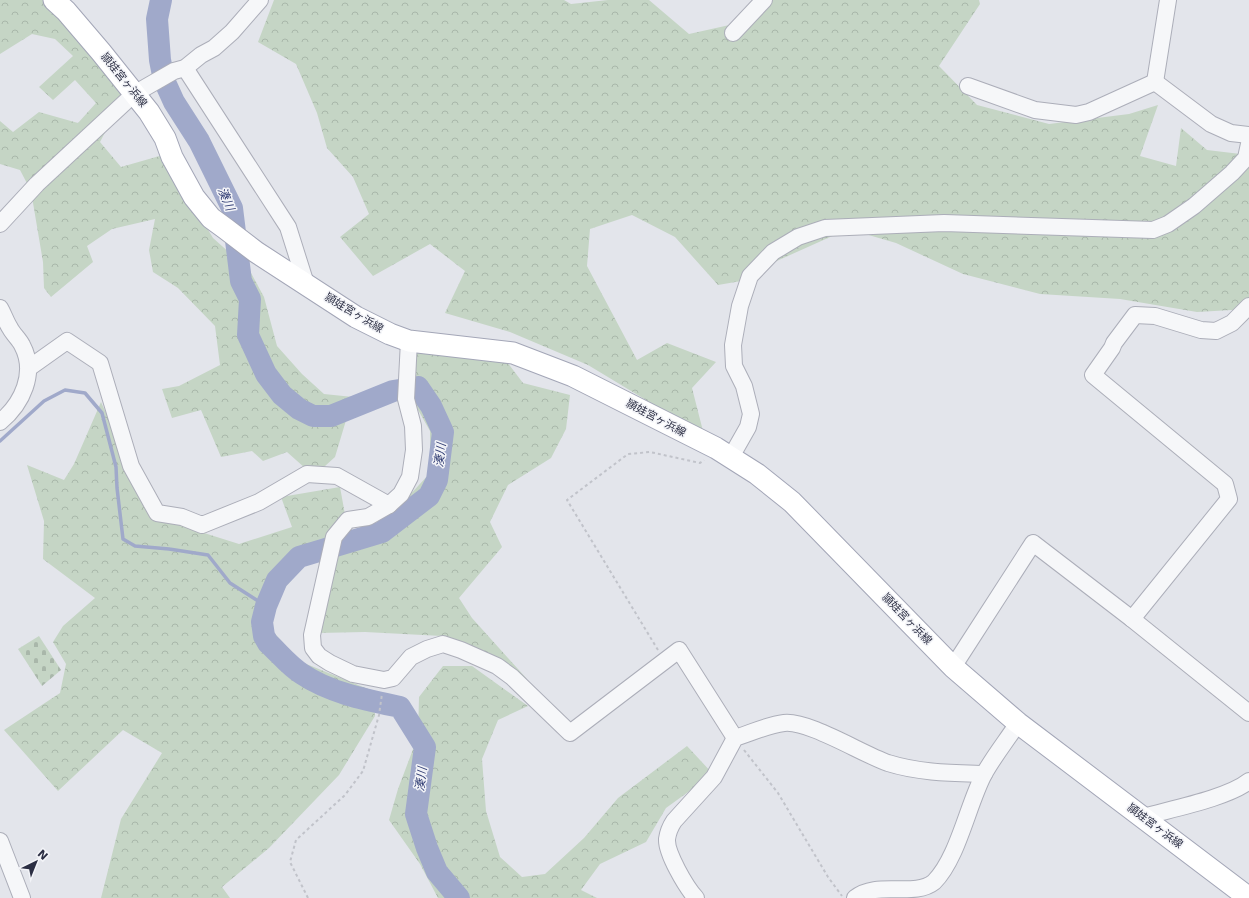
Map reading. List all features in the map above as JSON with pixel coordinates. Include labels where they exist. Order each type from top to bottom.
[{"type":"main road","name":"頴娃宮ヶ浜線","points":[[54,0],[66,11],[101,52],[149,112],[194,197],[211,218],[256,252],[356,317],[390,334],[409,340],[513,353],[573,376],[724,452],[757,474],[792,502],[953,667],[1018,723],[1249,898]]},
{"type":"street","points":[[0,224],[38,184],[134,94],[180,70],[214,48],[232,32],[260,0]]},
{"type":"street","points":[[733,33],[764,0]]},
{"type":"street","points":[[1155,82],[1168,0]]},
{"type":"street","points":[[180,70],[284,221],[306,284]]},
{"type":"street","points":[[968,86],[1035,110],[1076,115],[1089,112],[1155,82]]},
{"type":"street","points":[[1155,82],[1211,124],[1231,133],[1249,135]]},
{"type":"street","points":[[724,452],[748,427],[751,414],[744,386],[734,366],[733,345],[740,306],[750,276],[773,252],[779,248],[798,237],[825,228],[944,223],[1153,230],[1168,224],[1194,206],[1232,173],[1246,158],[1249,144]]},
{"type":"street","points":[[1132,619],[1229,499],[1225,484],[1093,375],[1135,315],[1154,316],[1201,330],[1216,331],[1232,323],[1249,306]]},
{"type":"street","points":[[0,308],[10,328],[23,346],[29,368],[25,390],[16,404],[0,422]]},
{"type":"street","points":[[409,340],[405,380],[406,399],[413,426],[414,450],[410,476],[401,494],[389,505],[368,517],[348,520],[334,537],[312,635],[313,648],[319,656],[353,674],[384,680],[393,678],[411,657],[427,649],[443,644],[497,666],[512,677],[570,733],[678,650],[735,738]]},
{"type":"street","points":[[29,368],[68,341],[100,363],[131,466],[157,513],[182,517],[202,525],[259,502],[307,474],[337,476],[389,505]]},
{"type":"street","points":[[953,667],[1033,543],[1132,619],[1249,713]]},
{"type":"street","points":[[696,898],[690,891],[668,848],[667,839],[669,828],[714,777],[735,738],[762,728],[785,723],[807,726],[889,763],[932,773],[984,774]]},
{"type":"street","points":[[855,898],[871,892],[921,890],[934,882],[950,857],[984,774],[1018,723]]},
{"type":"street","points":[[1143,817],[1225,794],[1243,786],[1249,781]]},
{"type":"street","points":[[0,840],[4,867],[22,898]]},
{"type":"path","points":[[665,661],[567,500],[628,454],[650,452],[700,463],[724,452]]},
{"type":"path","points":[[308,898],[290,862],[296,840],[345,795],[363,771],[379,715],[382,695]]},
{"type":"path","points":[[735,738],[778,793],[828,877],[843,898]]},
{"type":"green space","points":[[0,0],[45,0],[125,94],[100,142],[121,167],[163,155],[213,238],[250,271],[264,297],[277,346],[302,374],[324,394],[353,397],[335,457],[314,476],[287,452],[263,461],[252,451],[221,457],[201,410],[172,418],[162,389],[179,386],[220,365],[215,326],[178,288],[153,272],[149,250],[155,219],[112,229],[87,246],[93,262],[51,297],[44,288],[43,262],[31,191],[20,170],[0,164],[0,121],[13,132],[39,112],[78,123],[96,103],[75,80],[53,100],[39,87],[73,56],[55,39],[32,34],[0,54]]},
{"type":"green space","points":[[274,0],[564,0],[571,4],[608,0],[649,0],[689,34],[743,22],[765,0],[979,0],[980,4],[939,66],[977,105],[1049,124],[1129,114],[1158,105],[1140,156],[1176,166],[1181,128],[1207,150],[1249,155],[1249,309],[1197,312],[1120,299],[1040,294],[963,274],[896,243],[848,229],[770,264],[747,280],[718,285],[675,237],[632,215],[590,229],[587,266],[637,360],[667,343],[716,362],[692,388],[704,435],[588,365],[510,332],[445,313],[465,271],[430,244],[373,276],[340,237],[369,214],[353,177],[327,148],[317,113],[296,64],[258,42]]},
{"type":"green space","points":[[402,351],[507,362],[523,383],[570,395],[566,429],[551,458],[508,485],[490,522],[502,547],[459,598],[472,618],[527,679],[442,636],[365,632],[318,633],[329,572],[349,540],[395,511],[430,473],[430,431],[408,392]]},
{"type":"green space","points":[[101,402],[147,503],[201,532],[239,544],[292,527],[281,497],[340,487],[346,520],[287,585],[263,620],[299,661],[373,691],[375,716],[339,775],[269,848],[222,887],[230,898],[101,898],[121,819],[162,753],[123,730],[58,791],[4,730],[60,693],[66,664],[53,642],[63,626],[95,598],[43,559],[44,521],[27,465],[64,480],[74,464]]},
{"type":"green space","points":[[39,636],[61,670],[42,686],[18,649]]},
{"type":"green space","points":[[443,666],[472,666],[528,706],[498,720],[482,759],[486,811],[500,857],[522,877],[545,874],[584,838],[618,798],[687,746],[713,774],[666,808],[646,842],[600,864],[581,890],[597,898],[438,898],[420,864],[389,820],[398,789],[418,736],[419,697]]},
{"type":"waterway","name":"湊川","points":[[161,0],[157,19],[160,60],[164,80],[174,102],[199,141],[232,208],[241,281],[250,299],[248,335],[266,374],[282,395],[299,409],[313,416],[331,416],[393,391],[418,387],[431,406],[443,432],[437,480],[429,496],[382,532],[299,557],[277,580],[266,606],[262,622],[264,636],[268,643],[297,671],[313,681],[349,695],[400,707],[425,747],[416,814],[427,848],[437,872],[459,898]]},
{"type":"waterway","points":[[0,441],[44,401],[65,390],[85,393],[102,413],[116,467],[123,539],[135,546],[208,555],[230,583],[266,606]]}]
